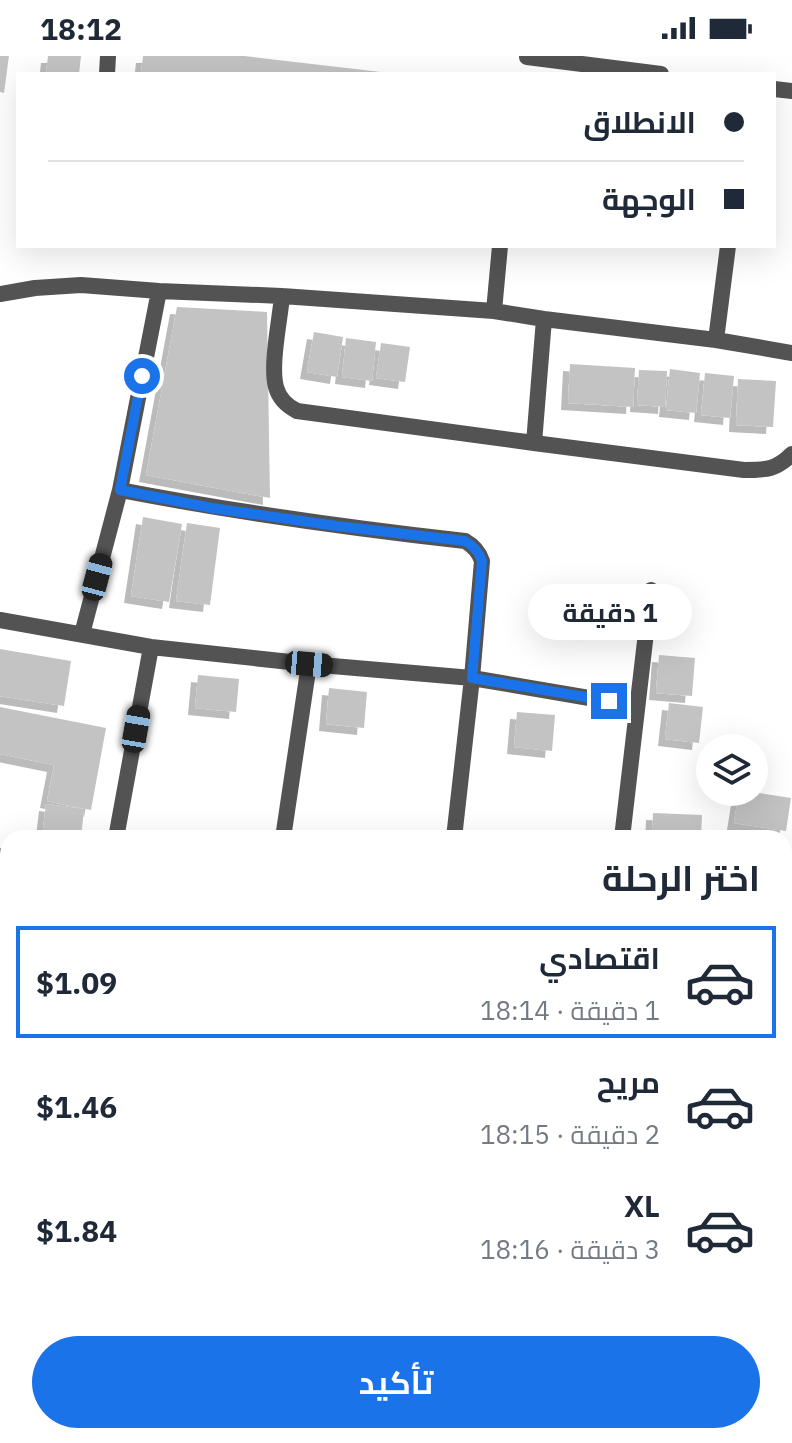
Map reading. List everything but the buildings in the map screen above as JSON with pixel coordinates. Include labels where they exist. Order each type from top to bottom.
[{"type":"street","points":[[528,56],[646,72]]},
{"type":"street","points":[[494,311],[500,248]]},
{"type":"street","points":[[716,340],[728,248]]},
{"type":"street","points":[[0,294],[81,285],[494,311],[792,353]]},
{"type":"street","points":[[82,634],[120,490],[159,291]]},
{"type":"street","points":[[282,296],[274,372],[279,395],[297,411],[744,470],[768,470],[792,454]]},
{"type":"street","points":[[534,443],[544,319]]},
{"type":"street","points":[[120,490],[212,508],[465,541],[479,553],[482,561],[472,678],[455,830]]},
{"type":"street","points":[[623,830],[651,590]]},
{"type":"street","points":[[0,620],[151,647],[472,678],[636,706]]},
{"type":"street","points":[[117,830],[151,647]]},
{"type":"street","points":[[284,830],[309,664]]},
{"type":"route","points":[[142,376],[120,490],[212,508],[465,541],[479,553],[482,561],[472,678],[609,701]]}]
